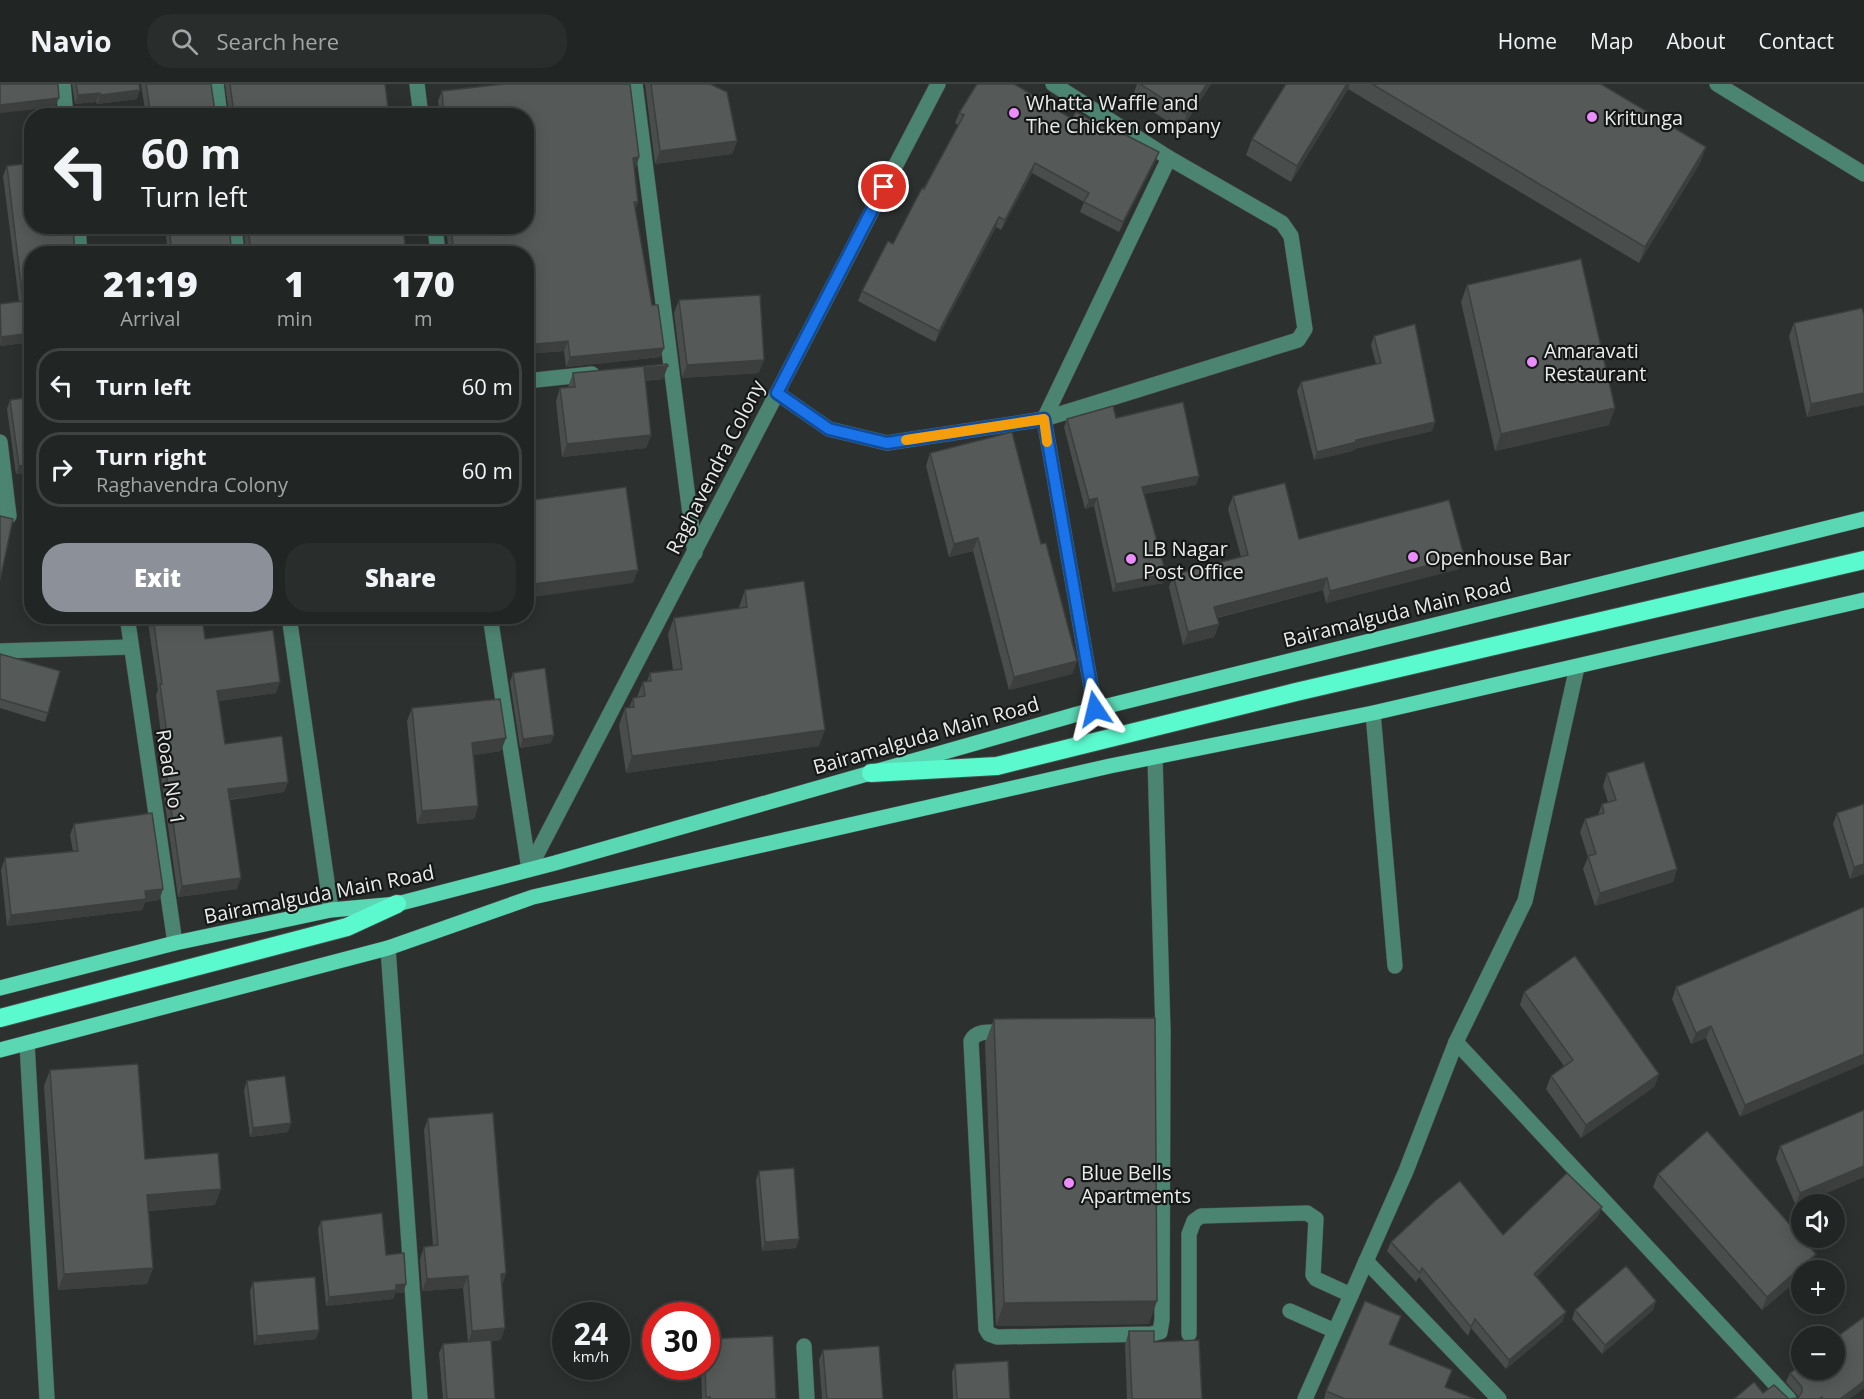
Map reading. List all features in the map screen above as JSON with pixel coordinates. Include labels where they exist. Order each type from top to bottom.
[{"type":"highway","points":[[871,773],[997,766],[1296,692],[1864,560]]},
{"type":"highway","points":[[0,1018],[347,927],[397,904]]},
{"type":"main road","name":"Bairamalguda Main Road","points":[[0,988],[175,943],[331,910],[397,904],[529,869],[1095,709],[1864,519]]},
{"type":"main road","points":[[0,1050],[388,948],[533,897],[1110,766],[1373,713],[1864,600]]},
{"type":"street","points":[[63,84],[65,108]]},
{"type":"street","points":[[216,84],[219,108]]},
{"type":"street","points":[[417,84],[420,108]]},
{"type":"street","points":[[635,84],[665,367],[694,553]]},
{"type":"street","name":"Raghavendra Colony","points":[[529,869],[938,84]]},
{"type":"street","points":[[777,393],[829,429],[887,443],[1044,419],[1298,340],[1305,329],[1291,236],[1282,223],[1169,158],[1053,84]]},
{"type":"street","points":[[1717,84],[1864,174]]},
{"type":"street","points":[[1095,709],[1044,419],[1169,158]]},
{"type":"street","points":[[534,380],[604,373]]},
{"type":"street","points":[[0,442],[9,516],[0,514]]},
{"type":"street","name":"Road No 1","points":[[128,624],[175,943]]},
{"type":"street","points":[[290,624],[331,910]]},
{"type":"street","points":[[491,624],[529,869]]},
{"type":"street","points":[[0,651],[131,647]]},
{"type":"street","points":[[1305,1399],[1406,1171],[1456,1042],[1525,901],[1577,667]]},
{"type":"street","points":[[1373,713],[1395,966]]},
{"type":"street","points":[[1025,1032],[979,1033],[974,1035],[971,1041],[986,1329],[989,1334],[997,1337],[1160,1332],[1162,1320],[1163,1031],[1155,758]]},
{"type":"street","points":[[388,948],[420,1399]]},
{"type":"street","points":[[1117,1031],[1163,1031]]},
{"type":"street","points":[[1456,1042],[1789,1399]]},
{"type":"street","points":[[27,1043],[47,1399]]},
{"type":"street","points":[[1189,1334],[1189,1234],[1194,1221],[1201,1216],[1307,1213],[1316,1219],[1313,1275],[1316,1279],[1351,1295]]},
{"type":"street","points":[[1366,1261],[1498,1399]]},
{"type":"street","points":[[1290,1311],[1335,1331]]},
{"type":"street","points":[[804,1346],[807,1399]]},
{"type":"building","points":[[0,84],[58,84],[59,98],[0,105]]},
{"type":"building","points":[[76,84],[139,84],[140,90],[78,95]]},
{"type":"building","points":[[146,84],[211,84],[214,108],[150,108]]},
{"type":"building","points":[[230,84],[385,84],[388,108],[233,108]]},
{"type":"building","points":[[504,84],[630,84],[639,157],[633,158],[638,202],[634,202],[652,305],[658,305],[664,348],[570,357],[568,341],[534,344],[534,246],[453,246],[452,234],[534,234],[534,108],[443,108],[442,91]]},
{"type":"building","points":[[651,84],[710,84],[727,92],[737,141],[660,151]]},
{"type":"building","points":[[977,84],[1014,84],[1072,119],[1076,112],[1119,135],[1120,132],[1159,152],[1123,222],[1084,202],[1089,193],[1035,163],[1005,220],[999,217],[939,331],[862,291],[888,241],[893,244],[922,188],[924,189],[964,115],[959,113]]},
{"type":"building","points":[[1140,84],[1207,84],[1187,114]]},
{"type":"building","points":[[1286,84],[1347,84],[1297,166],[1252,139]]},
{"type":"building","points":[[1372,84],[1601,84],[1706,147],[1645,247]]},
{"type":"building","points":[[24,164],[24,234],[74,234],[74,246],[24,246],[24,334],[1,337],[0,304],[23,301],[7,166]]},
{"type":"building","points":[[170,234],[230,234],[231,246],[171,246]]},
{"type":"building","points":[[249,234],[404,234],[405,246],[249,246]]},
{"type":"building","points":[[1581,259],[1615,408],[1501,434],[1467,285]]},
{"type":"building","points":[[760,295],[764,360],[687,365],[679,300]]},
{"type":"building","points":[[1862,308],[1864,315],[1864,393],[1811,404],[1794,323]]},
{"type":"building","points":[[1415,324],[1435,422],[1356,440],[1356,442],[1317,452],[1301,382],[1381,363],[1374,336]]},
{"type":"building","points":[[667,364],[668,366],[644,368],[651,435],[567,444],[560,388],[575,387],[573,373]]},
{"type":"building","points":[[24,398],[24,465],[19,466],[10,400]]},
{"type":"building","points":[[1183,402],[1199,476],[1142,487],[1166,574],[1116,584],[1097,498],[1089,500],[1067,419],[1113,406],[1116,418]]},
{"type":"building","points":[[1012,432],[1041,544],[1046,543],[1077,661],[1014,677],[978,538],[954,544],[930,453]]},
{"type":"building","points":[[1285,483],[1299,539],[1449,500],[1464,556],[1330,591],[1327,578],[1214,607],[1219,624],[1188,632],[1173,575],[1248,555],[1233,496]]},
{"type":"building","points":[[626,487],[638,570],[534,584],[534,500]]},
{"type":"building","points":[[0,516],[13,519],[0,580]]},
{"type":"building","points":[[804,581],[825,730],[632,756],[625,708],[634,707],[633,698],[645,696],[643,682],[651,681],[650,673],[682,669],[674,618],[747,607],[745,590]]},
{"type":"building","points":[[154,624],[203,624],[205,639],[273,630],[280,682],[217,691],[225,744],[282,736],[288,782],[228,789],[241,878],[182,886],[164,758],[170,757],[160,684],[162,684]]},
{"type":"building","points":[[0,654],[60,671],[48,713],[0,699]]},
{"type":"building","points":[[545,668],[554,735],[523,739],[513,673]]},
{"type":"building","points":[[500,699],[506,738],[472,743],[478,806],[422,811],[412,708]]},
{"type":"building","points":[[1644,762],[1677,869],[1600,893],[1588,856],[1596,854],[1585,819],[1604,813],[1602,804],[1616,800],[1607,773]]},
{"type":"building","points":[[1864,804],[1864,864],[1854,867],[1837,813]]},
{"type":"building","points":[[152,813],[163,889],[145,891],[146,899],[11,915],[5,858],[78,851],[74,824]]},
{"type":"building","points":[[1864,907],[1864,1054],[1745,1105],[1711,1026],[1696,1033],[1676,987]]},
{"type":"building","points":[[1575,956],[1659,1074],[1586,1125],[1551,1076],[1573,1060],[1524,992]]},
{"type":"building","name":"Blue Bells Apartments","points":[[1155,1018],[1157,1301],[1004,1303],[994,1019]]},
{"type":"building","points":[[138,1064],[145,1159],[218,1153],[221,1189],[147,1195],[153,1268],[64,1274],[50,1070]]},
{"type":"building","points":[[285,1076],[291,1123],[253,1128],[247,1081]]},
{"type":"building","points":[[1864,1110],[1864,1166],[1800,1193],[1780,1146]]},
{"type":"building","points":[[493,1113],[506,1273],[501,1274],[505,1328],[472,1331],[468,1276],[427,1279],[424,1247],[438,1245],[428,1118]]},
{"type":"building","points":[[1707,1131],[1791,1226],[1791,1248],[1811,1248],[1816,1254],[1809,1260],[1791,1260],[1791,1276],[1767,1297],[1658,1174]]},
{"type":"building","points":[[794,1168],[799,1239],[765,1242],[759,1171]]},
{"type":"building","points":[[1567,1173],[1602,1207],[1534,1274],[1566,1312],[1509,1360],[1475,1319],[1471,1327],[1422,1268],[1420,1273],[1391,1242],[1460,1181],[1503,1235]]},
{"type":"building","points":[[382,1213],[386,1255],[404,1253],[406,1284],[396,1285],[396,1290],[329,1297],[321,1221]]},
{"type":"building","points":[[1626,1266],[1656,1301],[1605,1345],[1575,1310]]},
{"type":"building","points":[[315,1277],[319,1330],[257,1336],[253,1282]]},
{"type":"building","points":[[1365,1301],[1401,1316],[1389,1344],[1452,1370],[1445,1387],[1475,1399],[1345,1399],[1326,1391]]},
{"type":"building","points":[[1864,1317],[1864,1381],[1840,1399],[1823,1399],[1822,1397],[1819,1399],[1790,1399],[1798,1398],[1802,1392],[1802,1387],[1796,1380],[1845,1380],[1845,1331]]},
{"type":"building","points":[[1129,1331],[1154,1331],[1154,1342],[1199,1340],[1202,1399],[1132,1399]]},
{"type":"building","points":[[773,1336],[776,1399],[710,1399],[706,1397],[705,1380],[720,1380],[720,1338]]},
{"type":"building","points":[[491,1340],[495,1399],[447,1399],[443,1344]]},
{"type":"building","points":[[879,1346],[883,1399],[827,1399],[823,1350]]},
{"type":"building","points":[[1008,1361],[1010,1399],[957,1399],[955,1364]]},
{"type":"building","points":[[1754,1382],[1763,1393],[1774,1385],[1789,1399],[1734,1399]]},
{"type":"slow traffic","points":[[906,440],[1044,419],[1047,442]]},
{"type":"place","name":"Whatta Waffle and The Chicken ompany","points":[[1014,113]]},
{"type":"place","name":"Kritunga","points":[[1592,117]]},
{"type":"place","name":"Amaravati Restaurant","points":[[1532,362]]},
{"type":"place","name":"Openhouse Bar","points":[[1413,557]]},
{"type":"place","name":"LB Nagar Post Office","points":[[1131,559]]},
{"type":"place","name":"Blue Bells Apartments","points":[[1069,1183]]},
{"type":"route","points":[[884,187],[777,393],[829,429],[887,443],[1044,419],[1095,709]]}]
